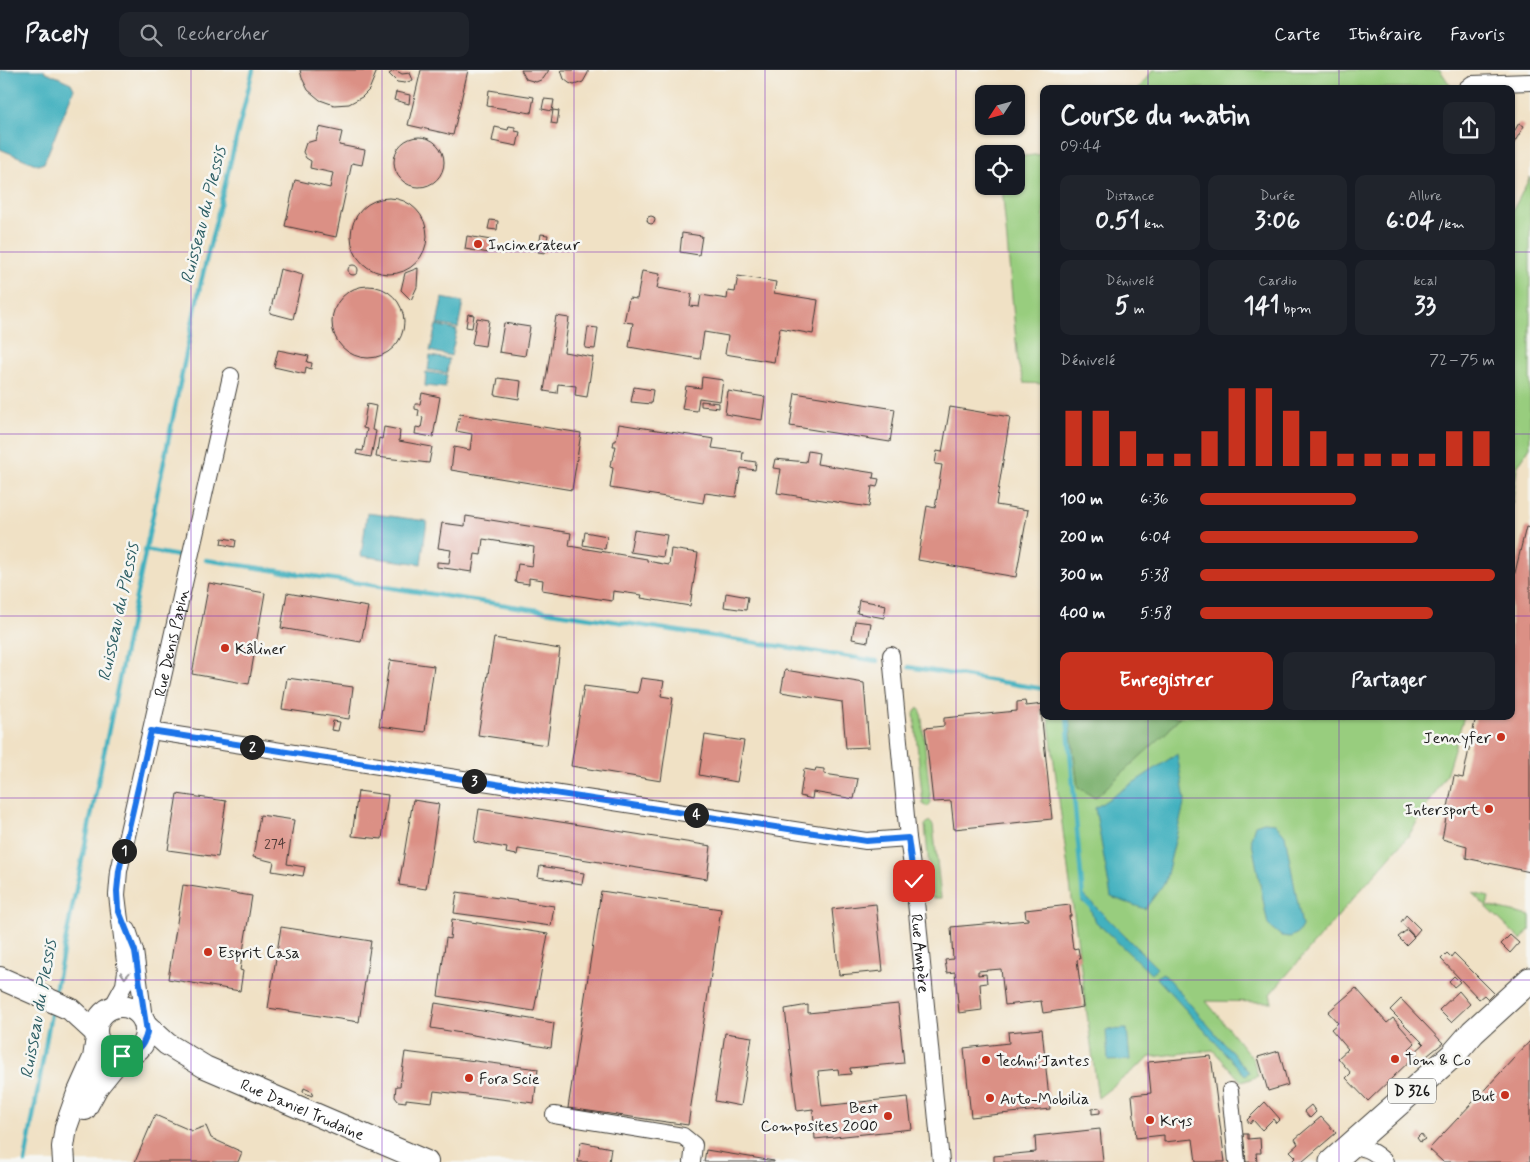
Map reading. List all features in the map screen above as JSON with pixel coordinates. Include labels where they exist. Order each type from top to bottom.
[{"type":"main road","points":[[0,978],[70,1009],[96,1035],[100,1046],[114,1055],[127,1055],[138,1051],[146,1039],[145,1022],[140,1013],[127,1006],[109,1009],[70,1009]]},
{"type":"main road","name":"D 326","points":[[1356,1156],[1473,1032],[1530,980]]},
{"type":"main road","name":"D 326","points":[[1356,1156],[1530,1000]]},
{"type":"main road","points":[[65,1162],[66,1127],[94,1058],[96,1024],[100,1016],[109,1009]]},
{"type":"main road","name":"Rue Daniel Trudaine","points":[[145,1022],[167,1044],[205,1067],[414,1159]]},
{"type":"main road","name":"Rue Daniel Trudaine","points":[[127,1055],[146,1053],[205,1067]]},
{"type":"main road","points":[[65,1162],[88,1102],[97,1086],[127,1055]]},
{"type":"street","points":[[1471,85],[1530,82]]},
{"type":"street","name":"Rue Denis Papin","points":[[109,1009],[124,985],[126,971],[118,909],[119,871],[231,376]]},
{"type":"street","name":"Rue Ampère","points":[[891,655],[942,1162]]},
{"type":"street","points":[[151,731],[866,841],[908,838]]},
{"type":"street","name":"Rue Denis Papin","points":[[118,909],[135,951],[145,1022]]},
{"type":"street","points":[[1230,1091],[1237,1162]]},
{"type":"street","points":[[554,1115],[683,1136],[694,1145],[692,1162]]},
{"type":"green space","points":[[1153,70],[1440,70],[1450,85],[1141,85]]},
{"type":"green space","points":[[1040,154],[1040,384],[1024,383],[1018,363],[1003,195],[1025,195],[1025,156]]},
{"type":"green space","points":[[1530,177],[1530,447],[1517,467],[1515,483],[1515,206]]},
{"type":"green space","points":[[918,708],[921,711],[931,803],[927,807],[923,804],[914,713]]},
{"type":"green space","points":[[1049,720],[1070,720],[1078,787],[1168,731],[1177,720],[1463,720],[1446,775],[1409,835],[1270,994],[1272,1002],[1206,1001],[1253,1059],[1258,1076],[1242,1082],[1213,1050],[1150,1057],[1098,1098]]},
{"type":"green space","points":[[1070,720],[1177,720],[1168,731],[1095,798],[1078,787]]},
{"type":"green space","points":[[929,821],[933,825],[941,898],[932,898],[925,825]]},
{"type":"green space","points":[[1472,893],[1489,897],[1487,906],[1530,916],[1530,931],[1521,940]]},
{"type":"water","points":[[0,70],[42,70],[71,83],[74,89],[44,163],[38,165],[0,149]]},
{"type":"water","points":[[442,298],[463,302],[458,328],[437,324]]},
{"type":"water","points":[[436,325],[457,330],[451,356],[430,351]]},
{"type":"water","points":[[430,356],[449,359],[447,373],[428,370]]},
{"type":"water","points":[[426,372],[447,375],[445,388],[425,386]]},
{"type":"water","points":[[367,513],[427,521],[421,564],[361,556]]},
{"type":"water","points":[[1177,754],[1185,800],[1165,882],[1145,909],[1111,897],[1095,808]]},
{"type":"water","points":[[1264,822],[1275,823],[1285,835],[1302,926],[1298,933],[1290,937],[1281,936],[1268,925],[1251,838],[1255,825]]},
{"type":"water","points":[[1082,893],[1157,968],[1151,974],[1094,920],[1089,905],[1082,902]]},
{"type":"water","points":[[1163,973],[1249,1072],[1245,1075],[1156,977]]},
{"type":"water","points":[[1127,1029],[1130,1060],[1108,1061],[1106,1030]]},
{"type":"building","points":[[300,70],[376,70],[376,73],[369,90],[362,97],[349,104],[334,105],[320,100],[308,90]]},
{"type":"building","points":[[395,70],[402,74],[410,73],[413,80],[405,83],[397,82],[389,74]]},
{"type":"building","points":[[421,70],[468,70],[453,135],[408,125]]},
{"type":"building","points":[[521,70],[549,70],[543,79],[536,82],[526,79]]},
{"type":"building","points":[[561,70],[588,70],[588,73],[583,82],[574,85],[564,79]]},
{"type":"building","points":[[489,90],[534,97],[531,113],[487,106]]},
{"type":"building","points":[[396,92],[410,95],[409,104],[394,100]]},
{"type":"building","points":[[544,99],[554,100],[552,111],[542,109]]},
{"type":"building","points":[[553,110],[559,111],[557,124],[551,123]]},
{"type":"building","points":[[1519,123],[1524,126],[1515,141],[1515,130]]},
{"type":"building","points":[[509,126],[515,127],[515,131],[520,132],[517,146],[492,141],[495,127],[508,130]]},
{"type":"building","points":[[319,127],[342,132],[339,145],[365,150],[362,165],[352,163],[336,237],[285,226],[295,180],[330,188],[333,173],[310,168],[311,161],[306,158],[303,152],[306,143],[316,140]]},
{"type":"building","points":[[414,137],[424,137],[437,144],[444,157],[444,167],[437,180],[424,187],[414,187],[405,183],[398,176],[394,167],[394,157],[398,148],[405,141]]},
{"type":"building","points":[[382,198],[396,198],[410,204],[421,215],[427,229],[424,251],[416,263],[396,274],[382,274],[368,268],[357,257],[351,243],[351,229],[357,215],[368,204]]},
{"type":"building","points":[[651,216],[655,220],[651,224],[647,220]]},
{"type":"building","points":[[490,220],[498,221],[497,230],[488,229]]},
{"type":"building","points":[[682,233],[702,236],[699,255],[680,252]]},
{"type":"building","points":[[541,234],[548,235],[545,253],[538,252]]},
{"type":"building","name":"Incinerateur","points":[[467,236],[491,240],[489,253],[465,249]]},
{"type":"building","points":[[351,265],[355,265],[358,270],[357,274],[351,275],[348,272],[348,268]]},
{"type":"building","points":[[418,268],[417,287],[411,300],[401,290],[405,273]]},
{"type":"building","points":[[280,269],[303,275],[293,319],[270,313]]},
{"type":"building","points":[[642,271],[660,274],[657,288],[692,294],[690,306],[699,307],[701,295],[727,299],[728,291],[735,292],[738,276],[776,282],[774,293],[818,300],[813,334],[780,328],[774,362],[725,354],[728,336],[704,332],[700,359],[629,347],[633,323],[624,322],[629,298],[637,299]]},
{"type":"building","points":[[368,286],[388,292],[398,302],[404,322],[398,342],[388,352],[368,358],[348,352],[338,342],[332,322],[338,302],[348,292]]},
{"type":"building","points":[[468,314],[474,315],[472,328],[466,327]]},
{"type":"building","points":[[556,316],[569,318],[564,352],[593,357],[587,397],[575,395],[576,386],[558,384],[557,393],[544,391]]},
{"type":"building","points":[[477,318],[489,320],[485,346],[472,344]]},
{"type":"building","points":[[504,323],[530,327],[525,356],[499,352]]},
{"type":"building","points":[[588,327],[598,328],[595,349],[585,348]]},
{"type":"building","points":[[278,350],[309,356],[307,362],[312,363],[311,369],[306,367],[305,374],[274,367]]},
{"type":"building","points":[[702,377],[723,380],[720,401],[699,398],[697,411],[682,409],[686,386],[701,388]]},
{"type":"building","points":[[498,378],[521,381],[519,399],[495,395]]},
{"type":"building","points":[[634,387],[653,390],[651,404],[631,402]]},
{"type":"building","points":[[728,391],[765,397],[762,420],[725,414]]},
{"type":"building","points":[[422,393],[440,397],[433,437],[415,434],[416,427],[421,428],[423,417],[418,416],[419,410],[415,409],[415,404],[420,404]]},
{"type":"building","points":[[795,393],[895,409],[890,442],[790,426]]},
{"type":"building","points":[[701,401],[719,403],[719,408],[701,406]]},
{"type":"building","points":[[367,404],[376,406],[372,430],[376,431],[371,457],[356,454],[357,450],[363,451],[367,429],[363,428]]},
{"type":"building","points":[[950,407],[1010,417],[996,505],[1028,510],[1016,577],[918,560],[927,506],[935,508],[942,465],[935,464],[937,451],[942,452]]},
{"type":"building","points":[[460,414],[581,433],[572,490],[451,470],[454,447],[470,450],[472,434],[456,431]]},
{"type":"building","points":[[619,424],[714,439],[712,448],[743,452],[742,460],[756,462],[755,470],[741,468],[736,497],[705,493],[703,503],[610,488],[613,468],[610,467],[616,446],[613,446],[614,441],[616,441]]},
{"type":"building","points":[[384,427],[400,430],[399,441],[432,447],[429,463],[376,457],[379,438],[382,439]]},
{"type":"building","points":[[808,451],[819,453],[817,464],[874,473],[873,478],[879,479],[877,487],[872,486],[869,507],[777,493],[781,469],[773,468],[775,459],[806,462]]},
{"type":"building","points":[[466,516],[571,533],[569,546],[647,559],[647,561],[669,565],[671,549],[698,553],[690,606],[641,598],[642,595],[613,591],[612,601],[542,590],[543,580],[529,578],[529,584],[515,582],[518,564],[532,566],[534,547],[483,539],[481,555],[475,554],[472,572],[437,567],[437,562],[449,563],[451,550],[438,548],[442,523],[465,526]]},
{"type":"building","points":[[1526,527],[1530,528],[1530,872],[1466,858],[1467,846],[1442,839],[1454,776],[1463,778],[1475,720],[1515,720],[1515,572]]},
{"type":"building","points":[[634,530],[667,535],[663,557],[630,552]]},
{"type":"building","points":[[585,532],[607,536],[605,549],[583,545]]},
{"type":"building","points":[[222,538],[236,540],[235,547],[221,544]]},
{"type":"building","points":[[209,583],[265,593],[249,684],[192,674]]},
{"type":"building","points":[[287,593],[368,607],[361,642],[281,628]]},
{"type":"building","points":[[726,593],[748,597],[746,610],[724,607]]},
{"type":"building","points":[[859,600],[886,605],[884,618],[857,613]]},
{"type":"building","points":[[855,621],[871,623],[868,642],[852,639]]},
{"type":"building","points":[[494,638],[560,649],[547,745],[478,735]]},
{"type":"building","points":[[390,660],[434,666],[425,732],[379,726]]},
{"type":"building","points":[[785,670],[864,683],[869,747],[846,748],[842,702],[781,692]]},
{"type":"building","points":[[287,678],[353,687],[349,719],[282,709]]},
{"type":"building","points":[[641,678],[664,681],[661,696],[673,698],[661,781],[571,766],[584,686],[638,693]]},
{"type":"building","points":[[1025,701],[1026,706],[1040,704],[1040,720],[1042,720],[1052,819],[954,829],[951,801],[933,802],[925,728],[944,726],[944,718],[1017,711],[1017,702]]},
{"type":"building","points":[[333,721],[340,722],[338,731],[331,730]]},
{"type":"building","points":[[705,735],[744,741],[737,782],[699,775]]},
{"type":"building","points":[[816,768],[824,769],[824,774],[858,779],[854,799],[813,792],[812,799],[800,796],[804,769],[815,771]]},
{"type":"building","points":[[358,791],[388,795],[382,839],[352,836]]},
{"type":"building","points":[[177,794],[226,801],[218,857],[168,850]]},
{"type":"building","points":[[413,800],[439,804],[426,889],[399,885]]},
{"type":"building","points":[[479,809],[711,846],[707,879],[518,849],[517,855],[506,853],[507,848],[474,842]]},
{"type":"building","points":[[260,815],[294,820],[287,864],[305,867],[303,876],[272,871],[274,862],[253,857]]},
{"type":"building","points":[[540,866],[584,873],[582,884],[538,877]]},
{"type":"building","name":"Esprit Casa","points":[[183,885],[252,896],[240,970],[243,971],[240,991],[168,979]]},
{"type":"building","points":[[601,891],[721,909],[688,1125],[568,1108]]},
{"type":"building","points":[[457,892],[554,906],[551,926],[454,913]]},
{"type":"building","points":[[876,904],[883,971],[839,975],[832,909]]},
{"type":"building","points":[[1070,905],[1071,916],[1069,916],[1073,949],[1078,948],[1080,959],[1077,960],[1083,1007],[1043,1013],[1041,1001],[1005,1005],[1001,969],[978,971],[978,975],[986,974],[987,983],[980,984],[982,1010],[959,1013],[955,972],[947,973],[945,960],[953,959],[951,927],[1028,920],[1025,910]]},
{"type":"building","points":[[1406,915],[1420,929],[1414,936],[1401,922]]},
{"type":"building","points":[[452,919],[548,934],[534,1011],[438,996],[446,938],[450,939]]},
{"type":"building","points":[[281,927],[371,941],[359,1022],[268,1008]]},
{"type":"building","points":[[1407,930],[1414,937],[1406,945],[1398,937]]},
{"type":"building","points":[[1510,935],[1519,943],[1510,953],[1501,944]]},
{"type":"building","points":[[1447,953],[1451,957],[1454,953],[1494,993],[1488,999],[1484,995],[1479,999],[1441,959]]},
{"type":"building","points":[[1454,976],[1460,982],[1454,987],[1449,981]]},
{"type":"building","points":[[1356,988],[1387,1023],[1393,1018],[1415,1043],[1409,1049],[1415,1056],[1368,1101],[1346,1078],[1351,1073],[1338,1058],[1348,1049],[1331,1029],[1338,1023],[1328,1012]]},
{"type":"building","points":[[1459,991],[1470,1004],[1451,1022],[1439,1010]]},
{"type":"building","points":[[1401,999],[1443,1043],[1422,1060],[1415,1052],[1424,1044],[1390,1010]]},
{"type":"building","points":[[435,1003],[554,1023],[551,1048],[431,1028]]},
{"type":"building","points":[[898,1004],[904,1063],[850,1068],[851,1074],[839,1075],[838,1069],[818,1071],[822,1106],[908,1097],[912,1129],[815,1139],[813,1109],[797,1111],[785,1009],[808,1005],[808,1013]]},
{"type":"building","points":[[1042,1029],[1050,1109],[971,1117],[964,1048],[1009,1043],[1008,1032]]},
{"type":"building","points":[[725,1033],[752,1037],[741,1106],[715,1101]]},
{"type":"building","name":"But","points":[[1530,1041],[1530,1162],[1443,1162],[1429,1149]]},
{"type":"building","points":[[1279,1051],[1288,1085],[1268,1091],[1258,1057]]},
{"type":"building","name":"Fora Scie","points":[[405,1052],[538,1069],[534,1103],[434,1091],[432,1102],[406,1099],[406,1102],[398,1101],[395,1097],[396,1086],[400,1086]]},
{"type":"building","points":[[1211,1056],[1225,1162],[1196,1162],[1193,1139],[1164,1142],[1164,1135],[1136,1138],[1132,1095],[1151,1093],[1148,1062]]},
{"type":"building","points":[[304,1088],[313,1092],[312,1096],[303,1092]]},
{"type":"building","points":[[1265,1102],[1280,1119],[1276,1123],[1273,1119],[1262,1130],[1253,1120],[1250,1124],[1247,1120]]},
{"type":"building","points":[[1311,1105],[1316,1112],[1310,1118],[1304,1111]]},
{"type":"building","points":[[1100,1108],[1100,1113],[1092,1114],[1092,1109]]},
{"type":"building","points":[[155,1115],[192,1131],[206,1126],[211,1138],[242,1152],[238,1162],[135,1162]]},
{"type":"building","points":[[1321,1117],[1336,1133],[1302,1162],[1293,1162],[1296,1157],[1290,1151],[1298,1144],[1295,1139]]},
{"type":"building","points":[[1100,1129],[1103,1162],[994,1162],[994,1156],[1036,1152],[1035,1136]]},
{"type":"building","points":[[1243,1134],[1248,1134],[1248,1139],[1260,1138],[1261,1153],[1256,1153],[1257,1162],[1246,1162]]},
{"type":"building","points":[[1421,1134],[1425,1139],[1420,1142],[1417,1138]]},
{"type":"building","points":[[581,1142],[611,1148],[609,1162],[578,1162]]},
{"type":"building","points":[[706,1150],[774,1161],[774,1162],[704,1162]]},
{"type":"waterway","name":"Ruisseau du Plessis","points":[[54,996],[200,286],[253,70]]},
{"type":"waterway","points":[[145,550],[178,556]]},
{"type":"waterway","points":[[206,560],[877,661]]},
{"type":"waterway","points":[[909,667],[1040,688]]},
{"type":"waterway","points":[[1067,720],[1083,899],[1093,909]]},
{"type":"waterway","name":"Ruisseau du Plessis","points":[[25,1162],[52,1008]]},
{"type":"place","name":"Incinerateur","points":[[478,244]]},
{"type":"place","name":"Kâliner","points":[[225,648]]},
{"type":"place","name":"Jennyfer","points":[[1501,737]]},
{"type":"place","name":"Intersport","points":[[1489,809]]},
{"type":"place","name":"Esprit Casa","points":[[208,952]]},
{"type":"place","name":"Tom & Co","points":[[1395,1059]]},
{"type":"place","name":"Techni'Jantes","points":[[986,1060]]},
{"type":"place","name":"Fora Scie","points":[[469,1078]]},
{"type":"place","name":"But","points":[[1505,1095]]},
{"type":"place","name":"Auto-Mobilia","points":[[990,1098]]},
{"type":"place","name":"Best Composites 2000","points":[[888,1116]]},
{"type":"place","name":"Krys","points":[[1150,1120]]},
{"type":"route","points":[[122,1056],[138,1051],[146,1039],[147,1032],[135,951],[118,909],[117,891],[119,871],[151,731],[866,841],[908,838],[914,881]]}]
